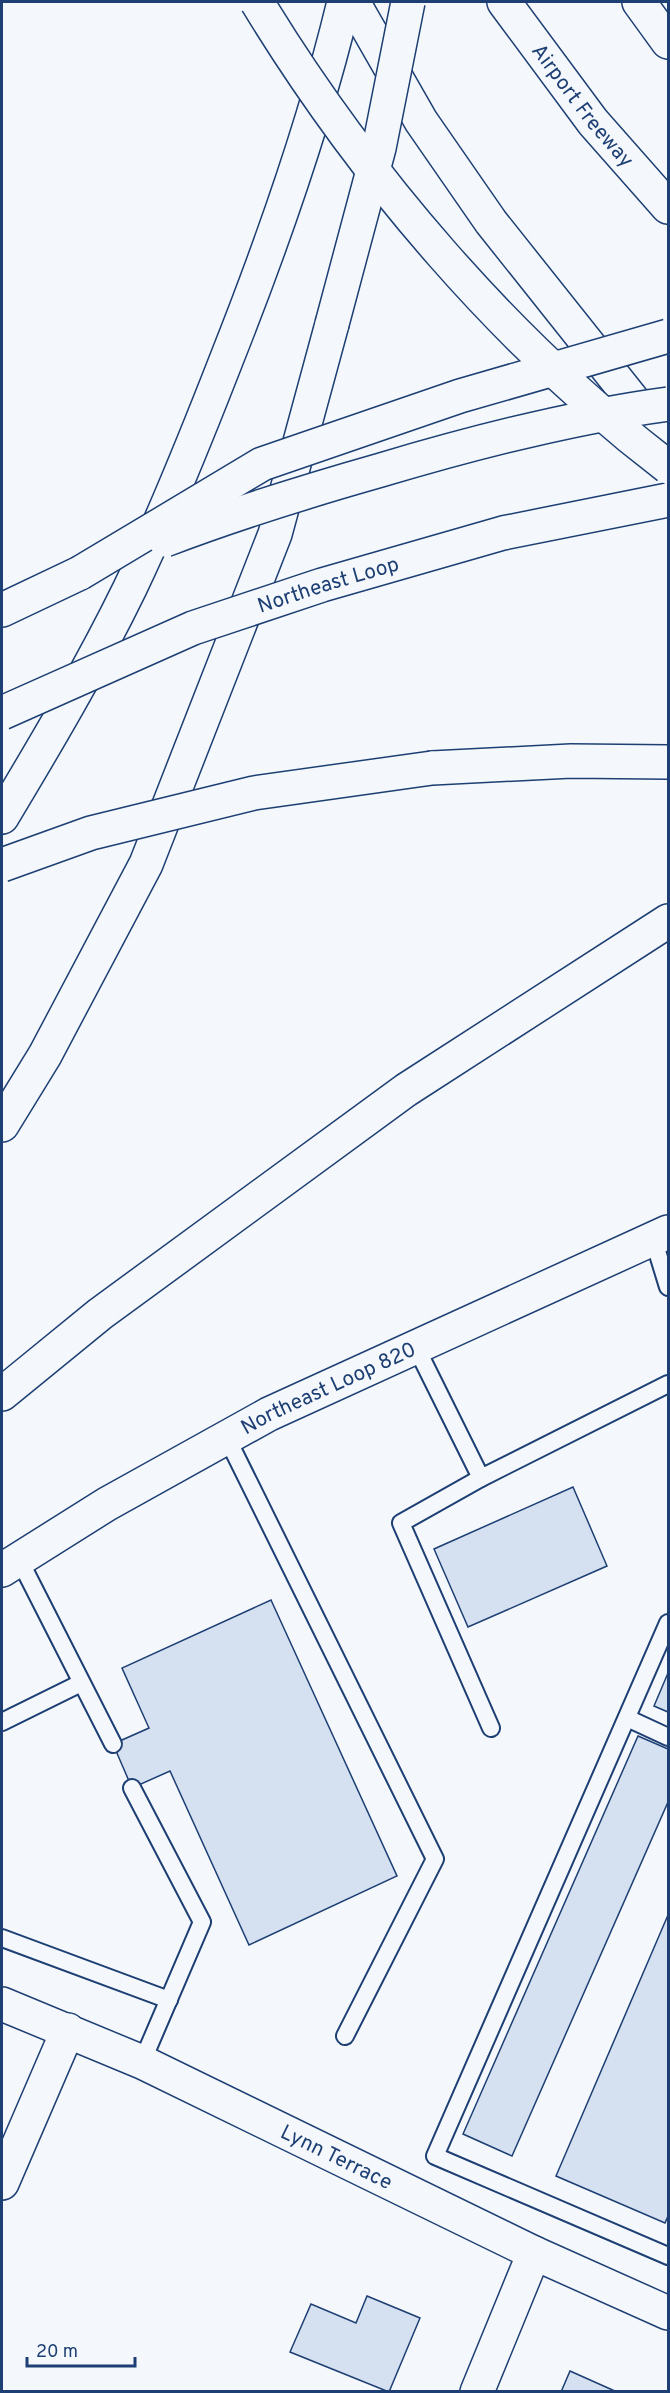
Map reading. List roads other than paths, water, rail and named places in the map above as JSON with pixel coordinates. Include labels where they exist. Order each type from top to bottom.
[{"type":"main road","points":[[257,2],[330,113],[416,223],[517,334],[624,433],[669,467]]},
{"type":"main road","points":[[2,817],[43,750],[130,588],[208,406],[264,266],[329,66],[344,2]]},
{"type":"main road","points":[[353,2],[421,121],[490,222],[634,403],[669,435]]},
{"type":"main road","points":[[2,1125],[45,1055],[146,864],[275,534],[379,148],[408,2]]},
{"type":"main road","name":"Airport Freeway","points":[[504,2],[592,122],[669,207]]},
{"type":"main road","points":[[639,2],[669,42]]},
{"type":"main road","points":[[80,573],[262,464],[460,396],[669,336]]},
{"type":"main road","points":[[2,610],[80,573],[245,509],[467,445],[631,409],[669,404]]},
{"type":"main road","name":"Northeast Loop","points":[[2,713],[193,628],[321,585],[503,533],[669,500]]},
{"type":"main road","points":[[2,865],[91,833],[254,793],[432,768],[571,761],[669,762]]},
{"type":"main road","points":[[2,1394],[100,1314],[406,1090],[669,921]]},
{"type":"main road","name":"Northeast Loop 820","points":[[10,1565],[107,1504],[269,1413],[661,1235]]},
{"type":"main road","name":"Lynn Terrace","points":[[2,2004],[142,2062],[534,2253],[669,2313]]},
{"type":"main road","points":[[2,2183],[11,2133],[68,2030]]},
{"type":"main road","points":[[477,2391],[534,2253]]},
{"type":"lane","points":[[661,1235],[669,1287]]},
{"type":"lane","points":[[416,1347],[480,1478]]},
{"type":"lane","points":[[491,1728],[401,1522],[480,1478],[669,1384]]},
{"type":"lane","points":[[227,1438],[435,1859],[345,2036]]},
{"type":"lane","points":[[10,1565],[81,1683],[113,1744]]},
{"type":"lane","points":[[669,1623],[435,2156],[669,2256]]},
{"type":"lane","points":[[2,1722],[81,1683]]},
{"type":"lane","points":[[627,1718],[669,1737]]},
{"type":"lane","points":[[132,1788],[202,1922],[142,2062]]},
{"type":"lane","points":[[2,1938],[169,2001]]}]
